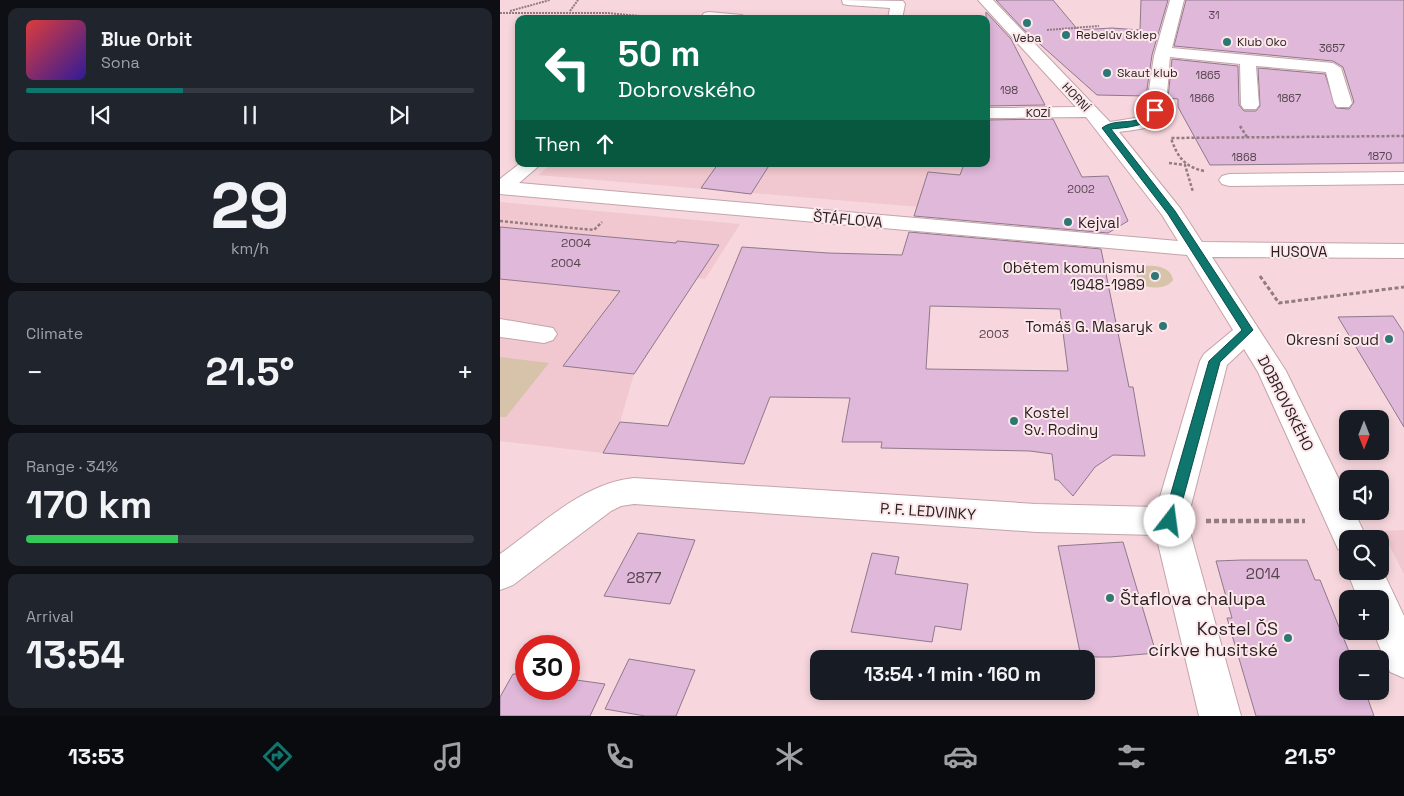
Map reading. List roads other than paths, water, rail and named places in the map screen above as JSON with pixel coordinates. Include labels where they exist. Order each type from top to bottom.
[{"type":"street","points":[[848,2],[898,4],[912,0]]},
{"type":"street","name":"HORNÍ","points":[[985,0],[1008,31],[1106,128],[1172,213],[1194,249]]},
{"type":"street","points":[[1106,128],[1134,124],[1150,118],[1155,110],[1164,52],[1177,0]]},
{"type":"street","points":[[896,15],[898,4]]},
{"type":"street","points":[[709,15],[721,5]]},
{"type":"street","points":[[1164,52],[1333,68],[1343,103]]},
{"type":"street","points":[[1248,60],[1250,105]]},
{"type":"street","name":"KOZÍ","points":[[990,113],[1090,112]]},
{"type":"street","points":[[501,188],[527,167]]},
{"type":"street","points":[[1229,180],[1404,178]]},
{"type":"street","name":"ŠTÁFLOVA","points":[[501,188],[1056,238],[1149,243],[1194,249]]},
{"type":"street","name":"HUSOVA","points":[[1194,249],[1244,251],[1404,251]]},
{"type":"street","name":"DOBROVSKÉHO","points":[[1194,249],[1248,330],[1272,370],[1346,530]]},
{"type":"street","points":[[500,328],[544,334]]},
{"type":"street","points":[[1220,716],[1170,521],[1214,361],[1248,330]]},
{"type":"street","name":"P. F. LEDVINKY","points":[[500,574],[599,501],[616,493],[634,491],[1036,518],[1170,521]]},
{"type":"street","points":[[1389,625],[1404,659]]},
{"type":"place","name":"Veba","points":[[1027,23]]},
{"type":"place","name":"Rebelův Sklep","points":[[1066,35]]},
{"type":"place","name":"Klub Oko","points":[[1227,42]]},
{"type":"place","name":"Skaut klub","points":[[1107,73]]},
{"type":"place","name":"Kejval","points":[[1068,222]]},
{"type":"place","name":"Obětem komunismu 1948-1989","points":[[1155,276]]},
{"type":"place","name":"Tomáš G. Masaryk","points":[[1163,326]]},
{"type":"place","name":"Okresní soud","points":[[1389,339]]},
{"type":"place","name":"Kostel Sv. Rodiny","points":[[1014,421]]},
{"type":"place","name":"Štaflova chalupa","points":[[1110,598]]},
{"type":"place","name":"Kostel ČS církve husitské","points":[[1288,638]]}]
